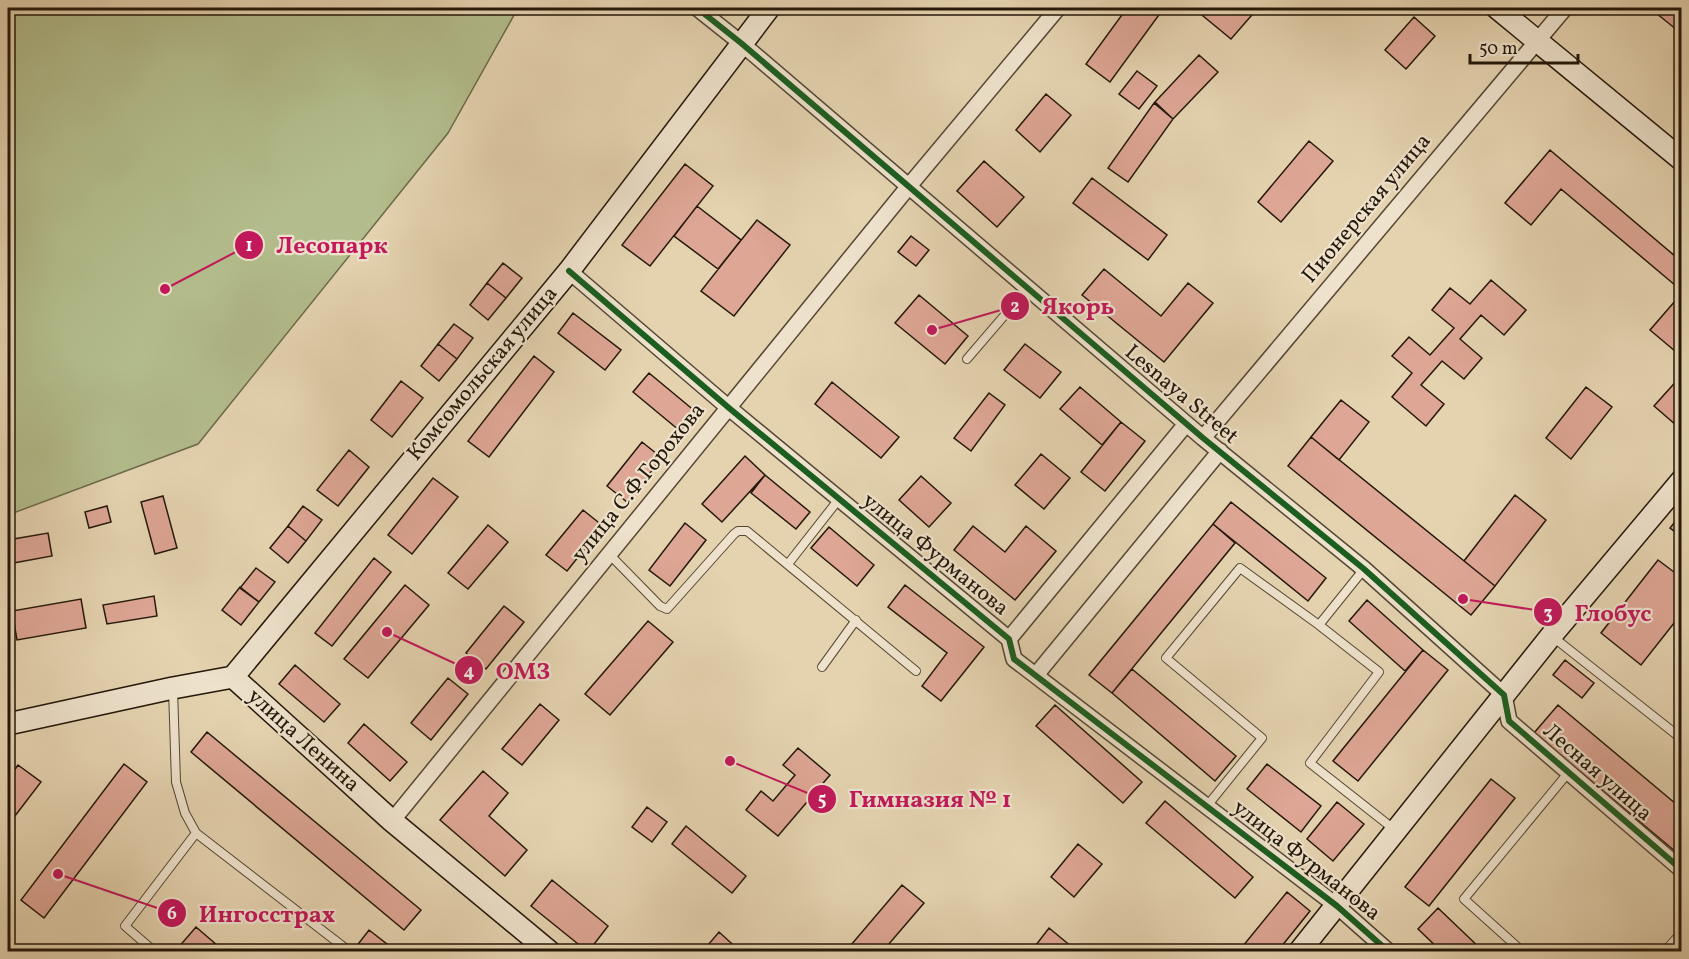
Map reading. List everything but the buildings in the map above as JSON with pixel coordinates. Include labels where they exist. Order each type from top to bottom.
[{"type":"street","name":"Lesnaya Street","points":[[697,8],[741,43],[1186,424],[1364,569],[1504,695]]},
{"type":"street","name":"Комсомольская улица","points":[[233,677],[569,271],[769,8]]},
{"type":"street","name":"улица С.Ф.Горохова","points":[[392,821],[909,186],[1058,8]]},
{"type":"street","points":[[1497,8],[1682,160]]},
{"type":"street","name":"Пионерская улица","points":[[1203,438],[1565,8]]},
{"type":"street","name":"улица Фурманова","points":[[569,271],[729,408],[1009,639],[1014,659],[1336,906],[1389,951]]},
{"type":"street","points":[[1009,639],[1186,424]]},
{"type":"street","points":[[1036,675],[1220,451]]},
{"type":"street","points":[[1299,951],[1551,636],[1682,480]]},
{"type":"street","name":"улица Ленина","points":[[8,724],[233,677],[392,821],[550,951]]},
{"type":"street","name":"Лесная улица","points":[[1504,695],[1509,722],[1682,870]]},
{"type":"lane","points":[[967,359],[1028,288]]},
{"type":"lane","points":[[788,564],[839,499]]},
{"type":"lane","points":[[610,555],[664,609],[670,608],[738,531],[751,533],[916,671]]},
{"type":"lane","points":[[1207,806],[1262,738],[1166,658],[1240,568],[1379,672],[1310,763],[1396,831]]},
{"type":"lane","points":[[1319,625],[1364,569]]},
{"type":"lane","points":[[822,667],[856,620]]},
{"type":"lane","points":[[1551,636],[1682,739]]},
{"type":"lane","points":[[173,688],[176,782],[185,813],[196,833],[345,948]]},
{"type":"lane","points":[[1523,951],[1464,899],[1569,773]]},
{"type":"lane","points":[[155,951],[125,926],[196,833]]},
{"type":"lane","points":[[1664,951],[1682,932]]},
{"type":"green space","points":[[8,8],[518,8],[448,133],[198,444],[8,515]]},
{"type":"cycle path","points":[[697,8],[741,43],[1203,438],[1364,569],[1504,695],[1509,721],[1682,870]]},
{"type":"cycle path","points":[[569,271],[729,408],[1009,639],[1014,659],[1337,906],[1389,952]]},
{"type":"place","name":"Лесопарк","points":[[165,289]]},
{"type":"place","name":"Якорь","points":[[932,330]]},
{"type":"place","name":"Глобус","points":[[1463,599]]},
{"type":"place","name":"ОМЗ","points":[[387,632]]},
{"type":"place","name":"Гимназия № 1","points":[[730,761]]},
{"type":"place","name":"Ингосстрах","points":[[58,874]]}]
